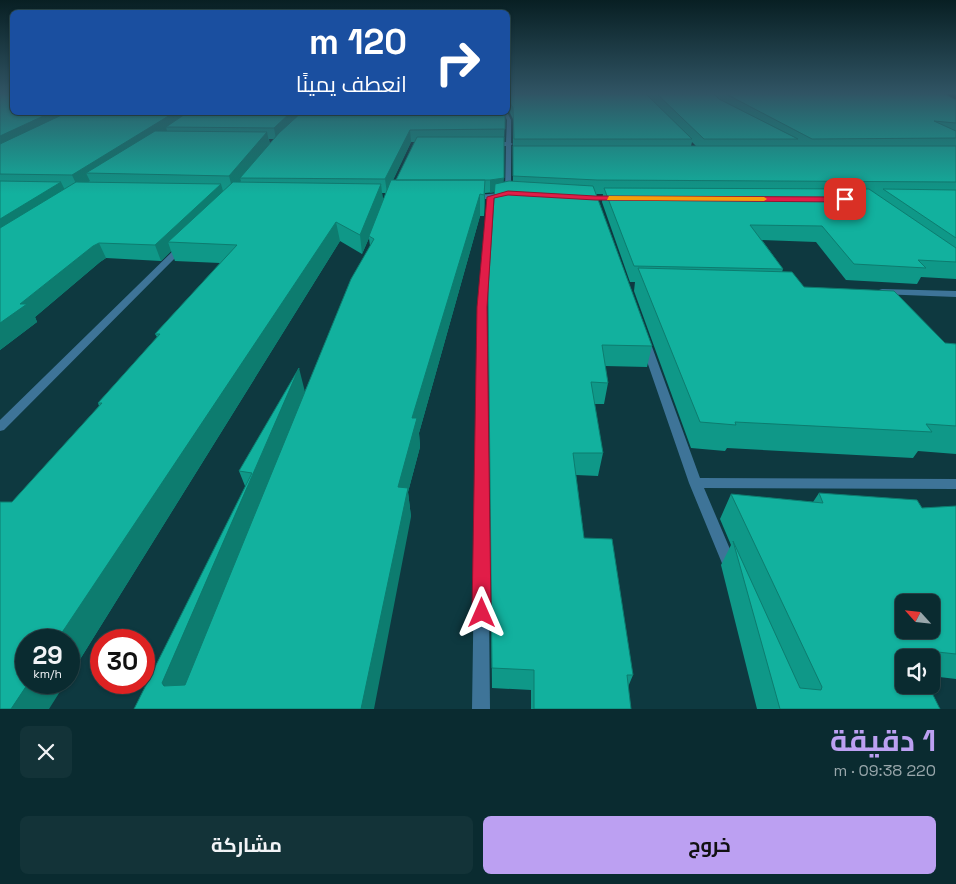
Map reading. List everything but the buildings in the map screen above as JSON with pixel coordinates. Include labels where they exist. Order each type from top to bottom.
[{"type":"street","points":[[508,193],[509,127]]},
{"type":"street","points":[[481,144],[510,149],[520,154]]},
{"type":"street","points":[[463,197],[490,197],[508,193],[518,194]]},
{"type":"street","points":[[481,709],[482,307],[490,197]]},
{"type":"street","points":[[0,427],[186,243]]},
{"type":"street","points":[[868,292],[956,294]]},
{"type":"street","points":[[642,333],[695,483],[738,583]]},
{"type":"street","points":[[695,483],[956,484]]},
{"type":"slow traffic","points":[[609,198],[764,199]]},
{"type":"route","points":[[482,613],[482,307],[490,197],[508,193],[595,198],[845,199]]}]
